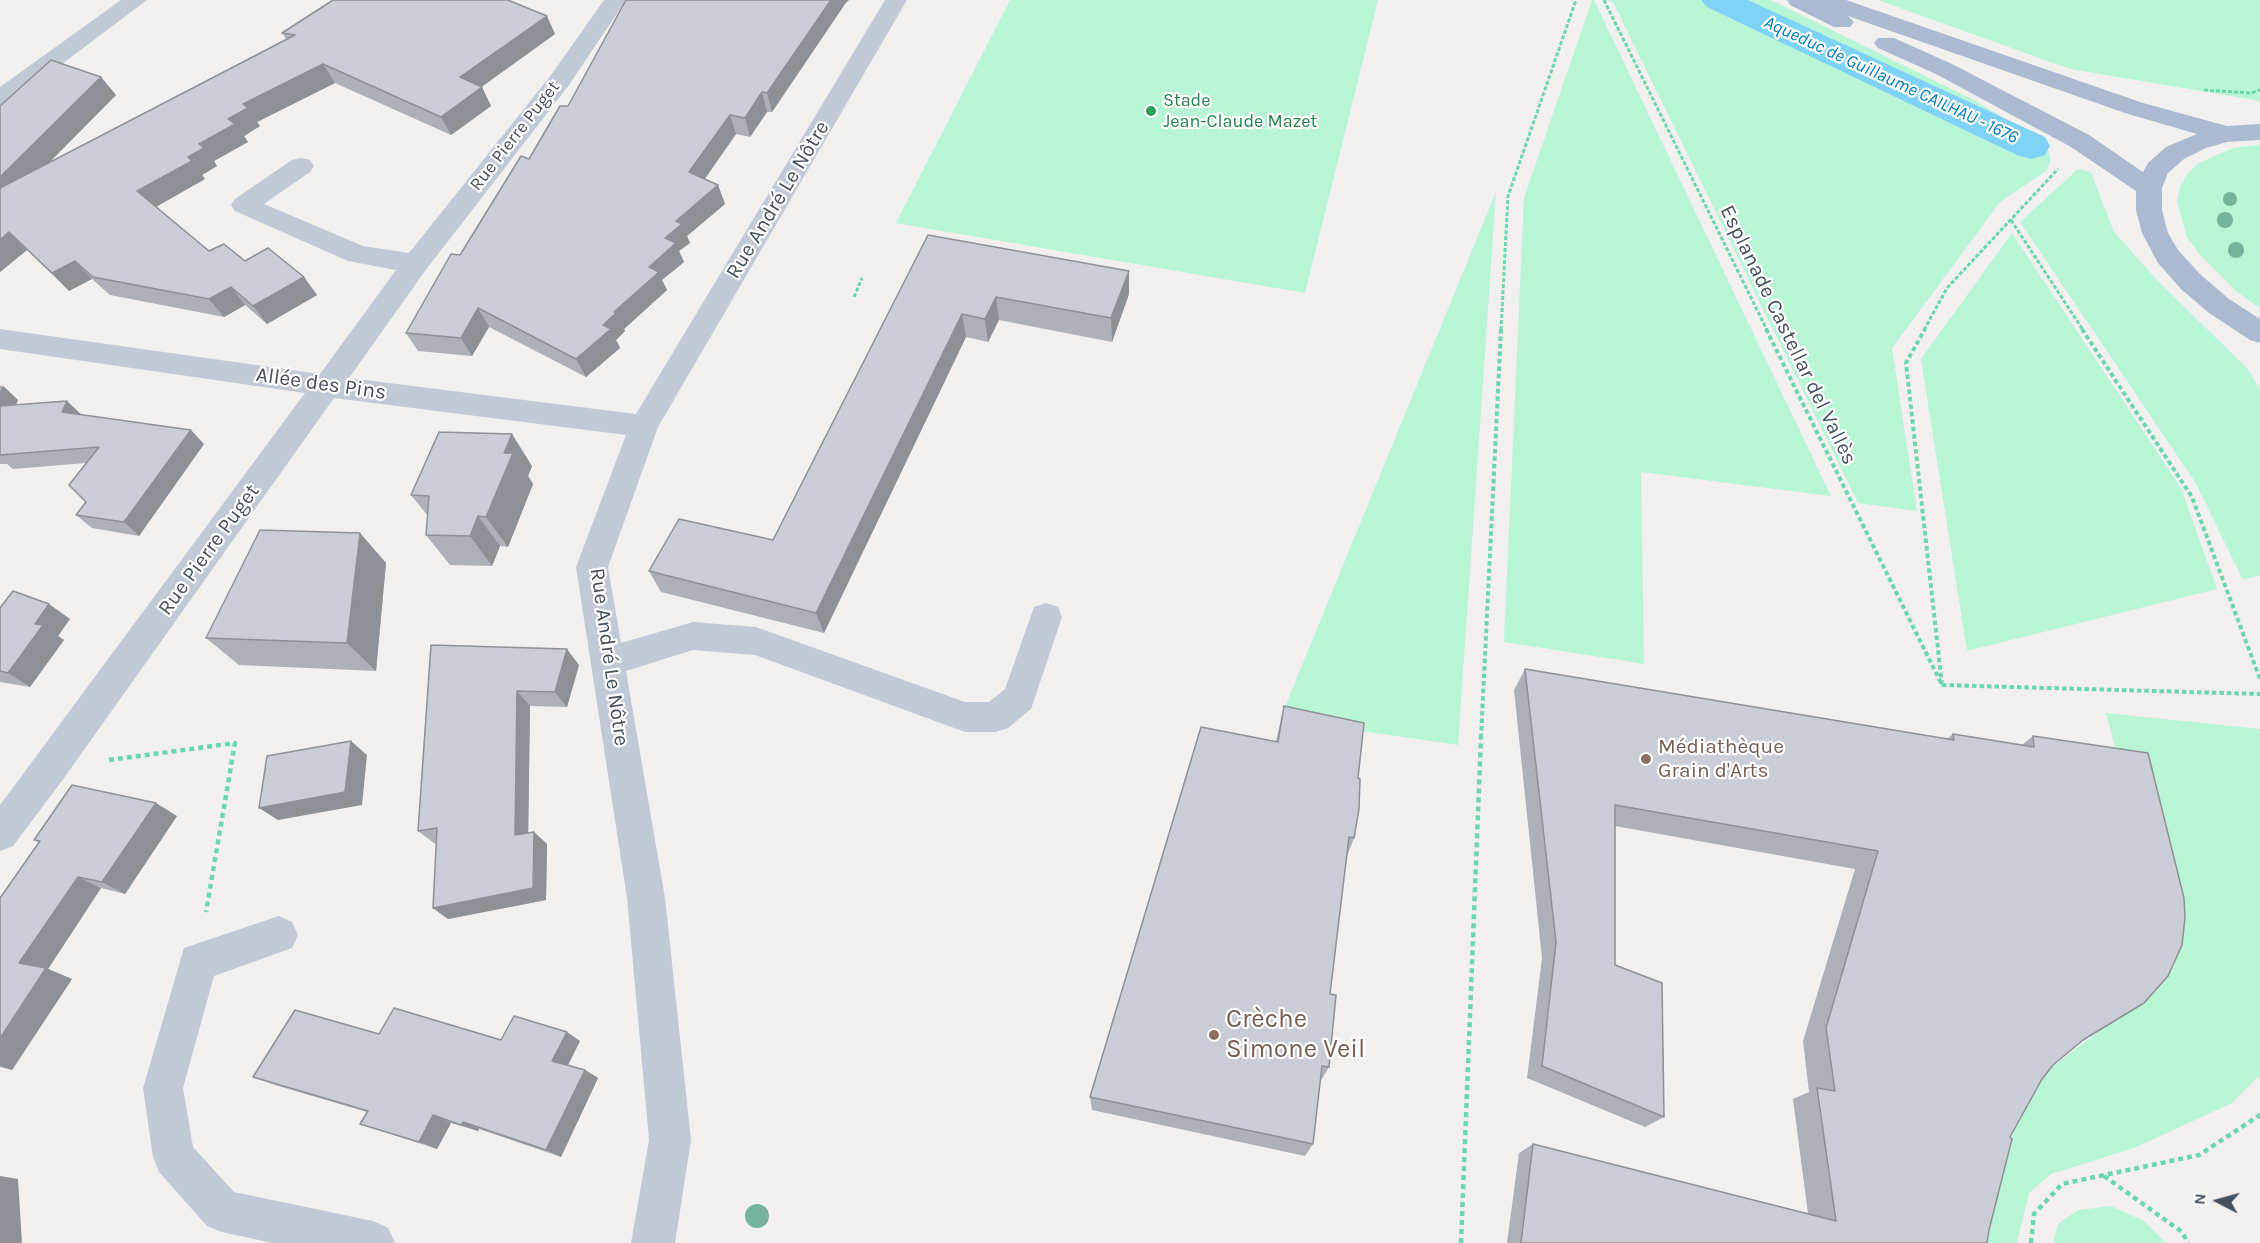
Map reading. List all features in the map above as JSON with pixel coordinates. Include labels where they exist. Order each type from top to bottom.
[{"type":"main road","points":[[1798,0],[1944,69],[2080,141],[2150,189]]},
{"type":"main road","points":[[1824,0],[2127,106],[2227,134]]},
{"type":"main road","points":[[2258,335],[2191,282],[2168,256],[2156,233],[2150,210],[2150,189],[2157,169],[2175,153],[2197,142],[2227,134],[2260,132]]},
{"type":"street","points":[[0,99],[136,0]]},
{"type":"street","name":"Rue André Le Nôtre","points":[[653,1243],[670,1140],[646,898],[592,567],[644,426],[896,0]]},
{"type":"street","name":"Rue Pierre Puget","points":[[0,834],[415,264],[560,80],[608,2]]},
{"type":"street","points":[[301,166],[244,205],[358,254],[415,264]]},
{"type":"street","name":"Allée des Pins","points":[[0,339],[328,386],[644,426]]},
{"type":"street","points":[[607,662],[693,636],[756,641],[965,717],[996,717],[1019,698],[1046,617]]},
{"type":"street","points":[[279,935],[198,962],[164,1088],[174,1157],[222,1211],[373,1243]]},
{"type":"path","points":[[1461,1243],[1475,857],[1508,196],[1576,0]]},
{"type":"path","name":"Esplanade Castellar del Vallès","points":[[1604,0],[1942,686]]},
{"type":"path","points":[[2080,141],[2011,220],[1947,288],[1906,363],[1942,686],[2260,694]]},
{"type":"path","points":[[2011,220],[2192,496],[2260,679]]},
{"type":"path","points":[[854,297],[862,278]]},
{"type":"path","points":[[51,767],[235,743],[198,962]]},
{"type":"path","points":[[2031,1243],[2034,1214],[2062,1184],[2199,1155],[2260,1115]]},
{"type":"path","points":[[2104,1175],[2182,1232],[2188,1243]]},
{"type":"green space","name":"Stade Jean-Claude Mazet","points":[[1010,0],[1378,0],[1305,293],[896,223]]},
{"type":"green space","points":[[1592,0],[1594,0],[1831,496],[1641,472],[1644,664],[1504,642],[1524,198]]},
{"type":"green space","points":[[1609,0],[1771,0],[1974,100],[2046,144],[2051,160],[2046,171],[2000,202],[1892,348],[1917,511],[1858,503],[1614,4]]},
{"type":"green space","points":[[1878,0],[2260,0],[2260,101],[2070,69]]},
{"type":"green space","points":[[2260,145],[2260,308],[2237,292],[2200,255],[2187,237],[2177,202],[2180,187],[2187,174],[2199,163],[2233,148]]},
{"type":"green space","points":[[2078,169],[2091,172],[2114,232],[2160,283],[2248,369],[2260,390],[2260,575],[2243,580],[2195,482],[2020,222]]},
{"type":"green space","points":[[1496,192],[1458,745],[1280,719]]},
{"type":"green space","points":[[2012,233],[2181,488],[2217,589],[1967,651],[1921,359]]},
{"type":"green space","points":[[2106,713],[2260,729],[2260,1075],[2232,1103],[2134,1148],[2051,1174],[2029,1193],[2017,1243],[1966,1243],[1986,1182],[2036,1079],[2141,1000],[2133,814]]},
{"type":"green space","points":[[2111,1206],[2144,1221],[2166,1243],[2053,1243],[2058,1224],[2078,1210]]},
{"type":"building","points":[[333,0],[508,0],[547,16],[460,77],[482,87],[441,117],[323,64],[243,104],[248,108],[228,119],[235,124],[199,144],[204,148],[188,157],[192,161],[137,191],[209,251],[224,244],[245,261],[268,248],[304,277],[253,306],[231,287],[209,299],[93,277],[75,261],[52,273],[9,232],[0,240],[0,188],[295,35],[282,33]]},
{"type":"building","points":[[626,0],[831,0],[767,93],[762,92],[745,118],[730,115],[689,172],[718,185],[676,221],[682,224],[665,238],[676,243],[649,267],[659,272],[614,312],[616,313],[603,325],[611,329],[576,359],[478,308],[461,338],[406,333],[451,254],[460,255],[521,156],[529,159],[560,106],[568,106]]},
{"type":"building","points":[[51,60],[101,77],[0,177],[0,106]]},
{"type":"building","points":[[928,235],[1129,271],[1111,318],[996,297],[985,319],[962,314],[816,613],[649,571],[679,519],[773,540]]},
{"type":"building","points":[[67,401],[62,412],[191,430],[124,522],[76,515],[86,502],[69,485],[99,447],[0,455],[0,406]]},
{"type":"building","points":[[439,432],[512,434],[504,453],[513,453],[486,517],[478,516],[470,536],[426,535],[429,496],[411,495]]},
{"type":"building","points":[[260,530],[360,533],[347,643],[206,638]]},
{"type":"building","points":[[13,591],[49,604],[35,624],[43,625],[8,673],[0,671],[0,608]]},
{"type":"building","points":[[431,645],[567,649],[555,692],[517,691],[515,835],[534,832],[533,888],[433,908],[437,828],[418,831]]},
{"type":"building","points":[[1525,669],[1954,740],[1953,734],[2034,747],[2033,736],[2148,753],[2184,898],[2185,918],[2182,945],[2168,976],[2144,1003],[2083,1040],[2053,1065],[2042,1079],[2010,1137],[2012,1139],[1987,1243],[1521,1243],[1533,1144],[1836,1221],[1817,1088],[1835,1091],[1826,1028],[1878,851],[1615,805],[1615,965],[1662,983],[1664,1117],[1542,1066],[1556,942]]},
{"type":"building","points":[[1284,706],[1364,723],[1358,778],[1360,779],[1359,809],[1354,838],[1349,837],[1330,994],[1336,995],[1329,1067],[1322,1066],[1313,1144],[1090,1097],[1201,727],[1278,742]]},
{"type":"building","points":[[351,741],[345,792],[259,808],[267,756]]},
{"type":"building","points":[[72,785],[156,803],[102,882],[78,877],[19,963],[46,968],[0,1038],[0,898],[40,841],[34,840]]},
{"type":"building","points":[[394,1008],[501,1040],[514,1016],[567,1032],[552,1061],[585,1070],[546,1150],[463,1122],[461,1125],[433,1115],[419,1142],[360,1124],[368,1111],[253,1077],[295,1010],[379,1034]]},
{"type":"waterway","name":"Aqueduc de Guillaume CAILHAU - 1676","points":[[1719,0],[2031,146]]},
{"type":"place","name":"Stade Jean-Claude Mazet","points":[[1151,111]]},
{"type":"place","name":"Médiathèque Grain d'Arts","points":[[1646,759]]},
{"type":"place","name":"Crèche Simone Veil","points":[[1214,1035]]}]
